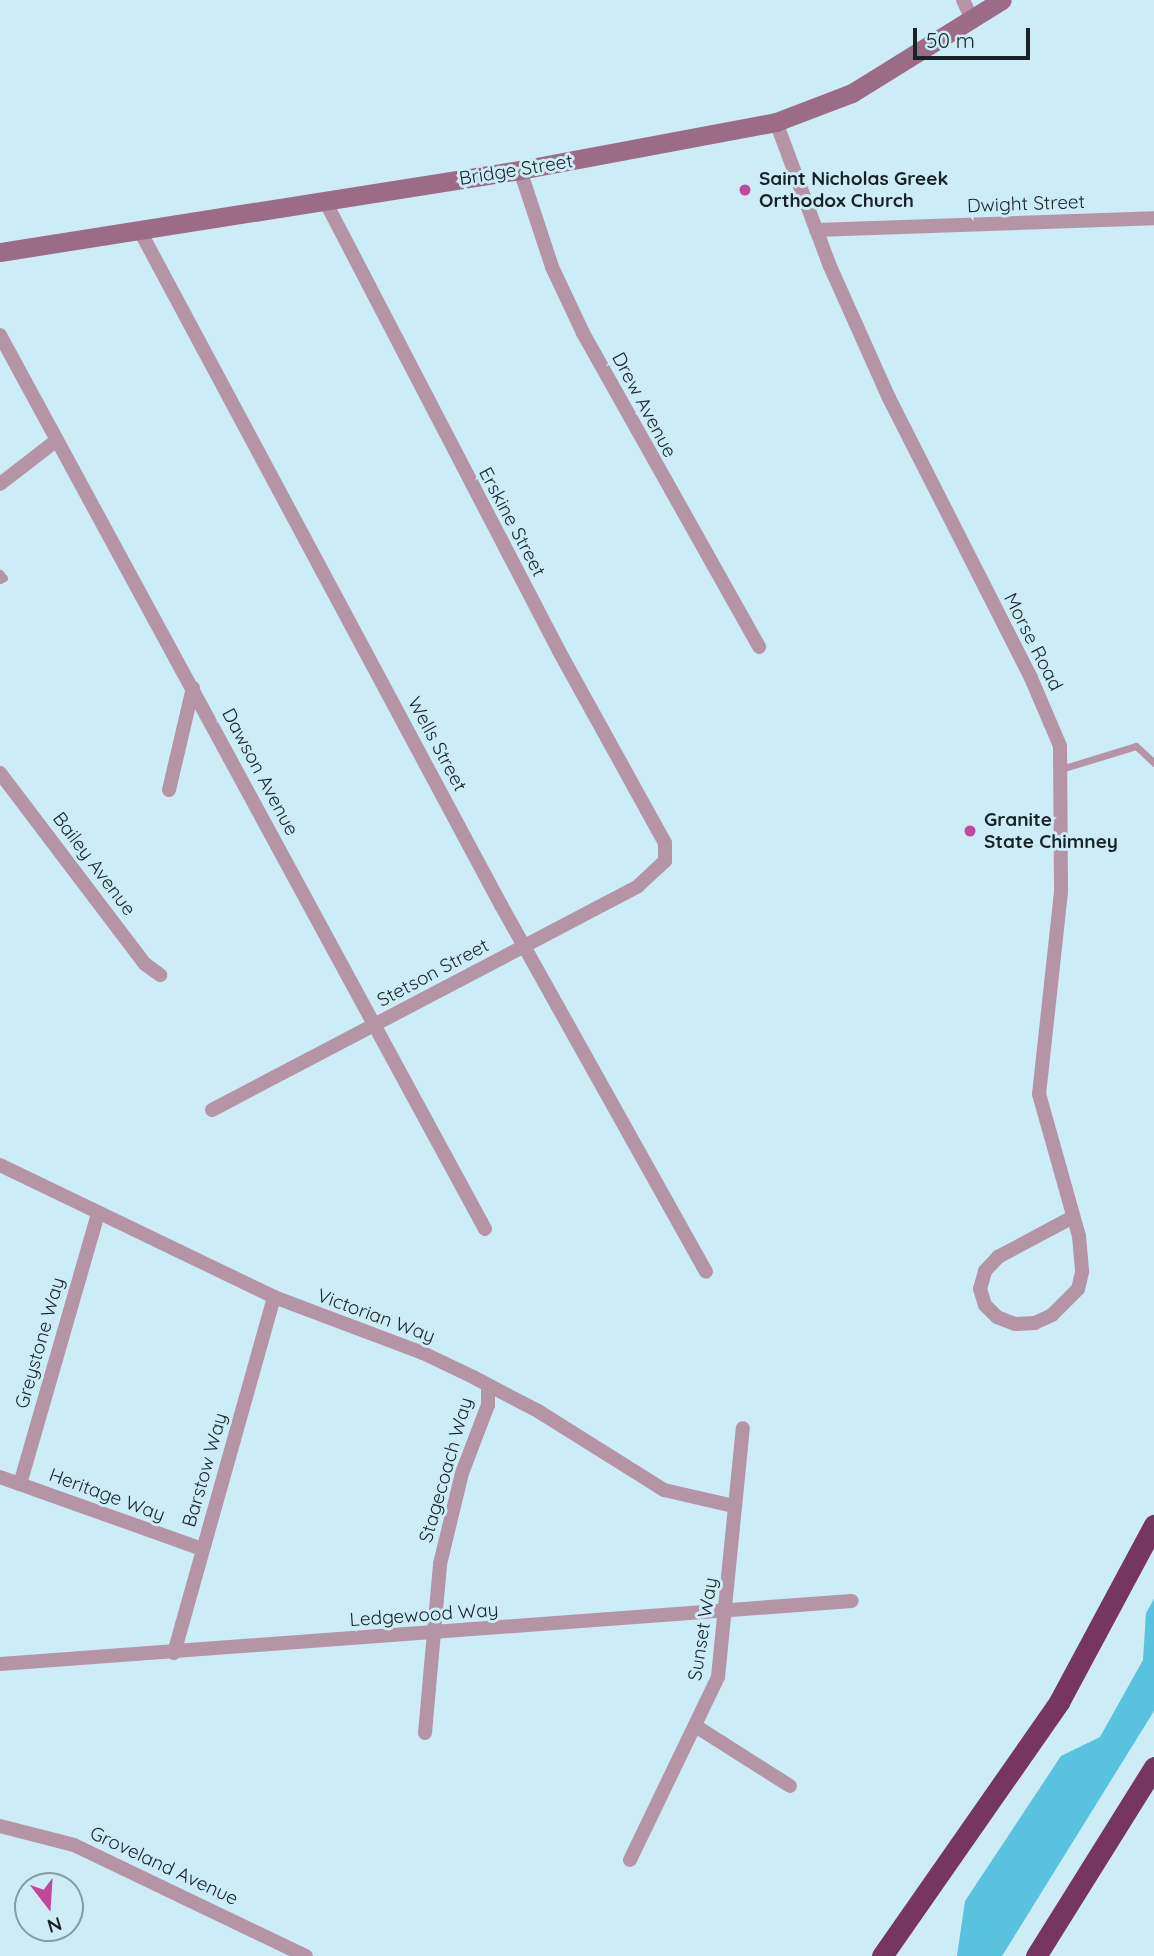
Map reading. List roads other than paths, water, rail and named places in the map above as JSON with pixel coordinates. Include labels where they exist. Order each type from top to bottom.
[{"type":"highway","points":[[882,1956],[1059,1702],[1154,1525]]},
{"type":"highway","points":[[1036,1956],[1154,1767]]},
{"type":"street","points":[[962,0],[972,19]]},
{"type":"street","name":"Bridge Street","points":[[0,252],[520,170],[776,122],[852,93],[1002,0]]},
{"type":"street","name":"Morse Road","points":[[776,122],[816,230],[889,398],[1046,711],[1060,746],[1061,892],[1039,1094],[1073,1217],[1082,1254],[1078,1289],[1067,1303],[1035,1323],[1015,1324],[998,1317],[985,1305],[980,1289],[985,1270],[998,1258],[1073,1217]]},
{"type":"street","name":"Drew Avenue","points":[[520,170],[552,267],[578,322],[758,647]]},
{"type":"street","name":"Erskine Street","points":[[324,199],[559,651],[665,843],[665,861]]},
{"type":"street","name":"Dwight Street","points":[[816,230],[1154,218]]},
{"type":"street","name":"Wells Street","points":[[140,231],[526,946],[706,1272]]},
{"type":"street","name":"Dawson Avenue","points":[[0,335],[377,1025],[485,1229]]},
{"type":"street","points":[[0,484],[57,440]]},
{"type":"street","points":[[169,790],[193,688]]},
{"type":"street","name":"Bailey Avenue","points":[[0,773],[145,964],[160,975]]},
{"type":"street","name":"Stetson Street","points":[[212,1110],[638,886],[665,861]]},
{"type":"street","name":"Victorian Way","points":[[0,1165],[274,1297],[423,1353],[488,1386],[664,1490],[734,1506]]},
{"type":"street","name":"Greystone Way","points":[[20,1484],[98,1213]]},
{"type":"street","name":"Barstow Way","points":[[174,1653],[274,1297]]},
{"type":"street","name":"Stagecoach Way","points":[[425,1733],[440,1564],[452,1507],[488,1405],[488,1386]]},
{"type":"street","name":"Sunset Way","points":[[630,1860],[697,1727],[718,1677],[728,1611],[734,1506],[743,1428]]},
{"type":"street","name":"Heritage Way","points":[[0,1477],[202,1549]]},
{"type":"street","name":"Ledgewood Way","points":[[0,1664],[852,1601]]},
{"type":"street","points":[[697,1727],[790,1786]]},
{"type":"street","name":"Groveland Avenue","points":[[0,1826],[75,1846],[306,1956]]},
{"type":"lane","points":[[0,573],[4,578],[0,580]]},
{"type":"lane","points":[[1061,769],[1136,746],[1154,763]]},
{"type":"place","name":"Saint Nicholas Greek Orthodox Church","points":[[745,190]]},
{"type":"place","name":"Granite State Chimney","points":[[970,831]]}]
